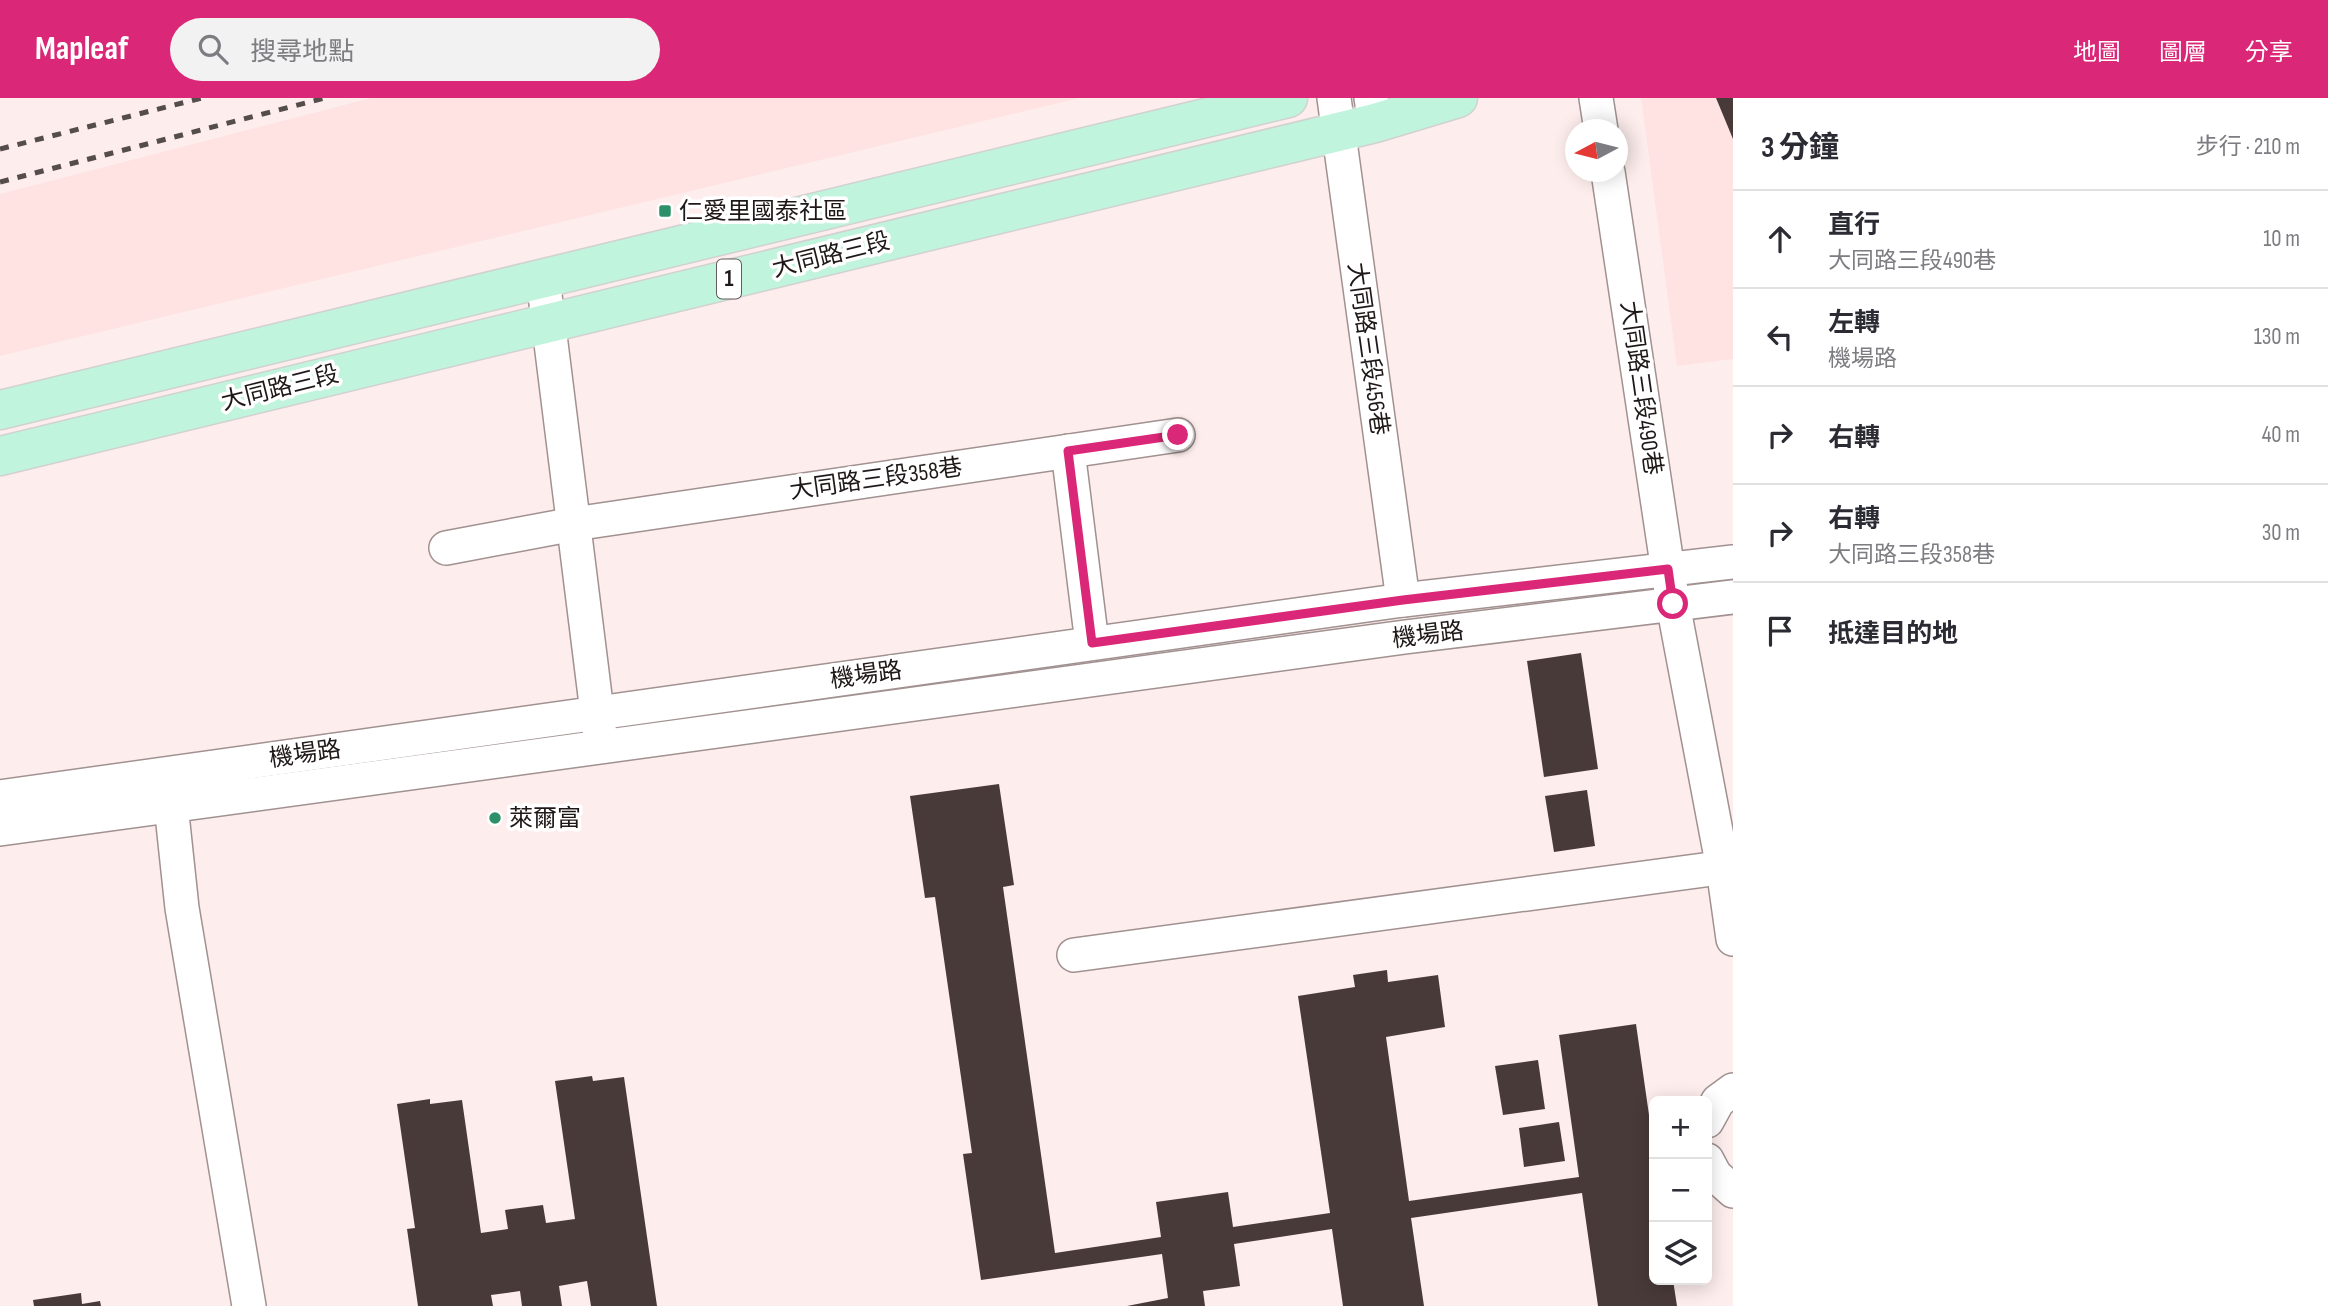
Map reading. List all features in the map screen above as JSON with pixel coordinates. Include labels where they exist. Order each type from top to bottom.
[{"type":"main road","name":"大同路三段","points":[[0,410],[1288,98]]},
{"type":"main road","name":"大同路三段","points":[[0,456],[548,323],[1336,115],[1458,98]]},
{"type":"street","points":[[1596,98],[1599,119]]},
{"type":"street","name":"大同路三段456巷","points":[[1336,115],[1403,600]]},
{"type":"street","name":"大同路三段490巷","points":[[1610,182],[1673,604],[1728,867],[1733,939]]},
{"type":"street","points":[[542,279],[600,729]]},
{"type":"street","name":"大同路三段358巷","points":[[446,548],[573,524],[1178,435]]},
{"type":"street","points":[[1068,451],[1092,643]]},
{"type":"street","name":"機場路","points":[[0,829],[171,805],[1092,643],[1403,600],[1733,562]]},
{"type":"street","name":"機場路","points":[[0,797],[1405,637],[1733,597]]},
{"type":"street","points":[[171,805],[184,921],[249,1306]]},
{"type":"street","points":[[1074,956],[1728,867]]},
{"type":"street","points":[[1712,1112],[1718,1101],[1733,1090]]},
{"type":"street","points":[[1712,1171],[1733,1191]]},
{"type":"shaded area","points":[[371,98],[1080,98],[0,356],[0,194]]},
{"type":"shaded area","points":[[1641,98],[1733,98],[1733,359],[1677,366]]},
{"type":"building","points":[[1716,98],[1733,98],[1733,139]]},
{"type":"building","points":[[1581,653],[1598,769],[1544,777],[1527,661]]},
{"type":"building","points":[[999,784],[1014,885],[1003,887],[1055,1253],[1161,1237],[1156,1202],[1228,1192],[1233,1227],[1330,1213],[1298,996],[1355,987],[1353,975],[1387,970],[1388,982],[1438,975],[1445,1027],[1386,1037],[1409,1201],[1579,1177],[1559,1035],[1636,1024],[1649,1115],[1649,1285],[1674,1285],[1677,1306],[1598,1306],[1582,1193],[1411,1218],[1424,1306],[1343,1306],[1332,1229],[1234,1244],[1240,1286],[1203,1291],[1205,1306],[1127,1306],[1168,1298],[1162,1254],[981,1280],[963,1154],[972,1153],[935,897],[925,898],[910,796]]},
{"type":"building","points":[[1587,790],[1595,846],[1554,852],[1545,796]]},
{"type":"building","points":[[1538,1060],[1545,1109],[1503,1115],[1495,1066]]},
{"type":"building","points":[[592,1076],[593,1081],[624,1077],[657,1306],[591,1306],[587,1281],[559,1286],[562,1306],[522,1306],[520,1291],[491,1295],[493,1306],[418,1306],[407,1229],[415,1228],[397,1104],[430,1099],[430,1104],[462,1100],[481,1233],[508,1229],[505,1210],[543,1205],[546,1223],[575,1219],[555,1081]]},
{"type":"building","points":[[1559,1122],[1565,1161],[1524,1167],[1519,1128]]},
{"type":"building","points":[[81,1293],[82,1304],[100,1301],[101,1306],[34,1306],[33,1300]]},
{"type":"railway","points":[[0,149],[202,98]]},
{"type":"railway","points":[[0,182],[325,98]]},
{"type":"place","name":"仁愛里國泰社區","points":[[665,211]]},
{"type":"place","name":"萊爾富","points":[[495,818]]},
{"type":"route","points":[[1178,435],[1068,451],[1092,643],[1403,600],[1668,569],[1673,604]]}]
